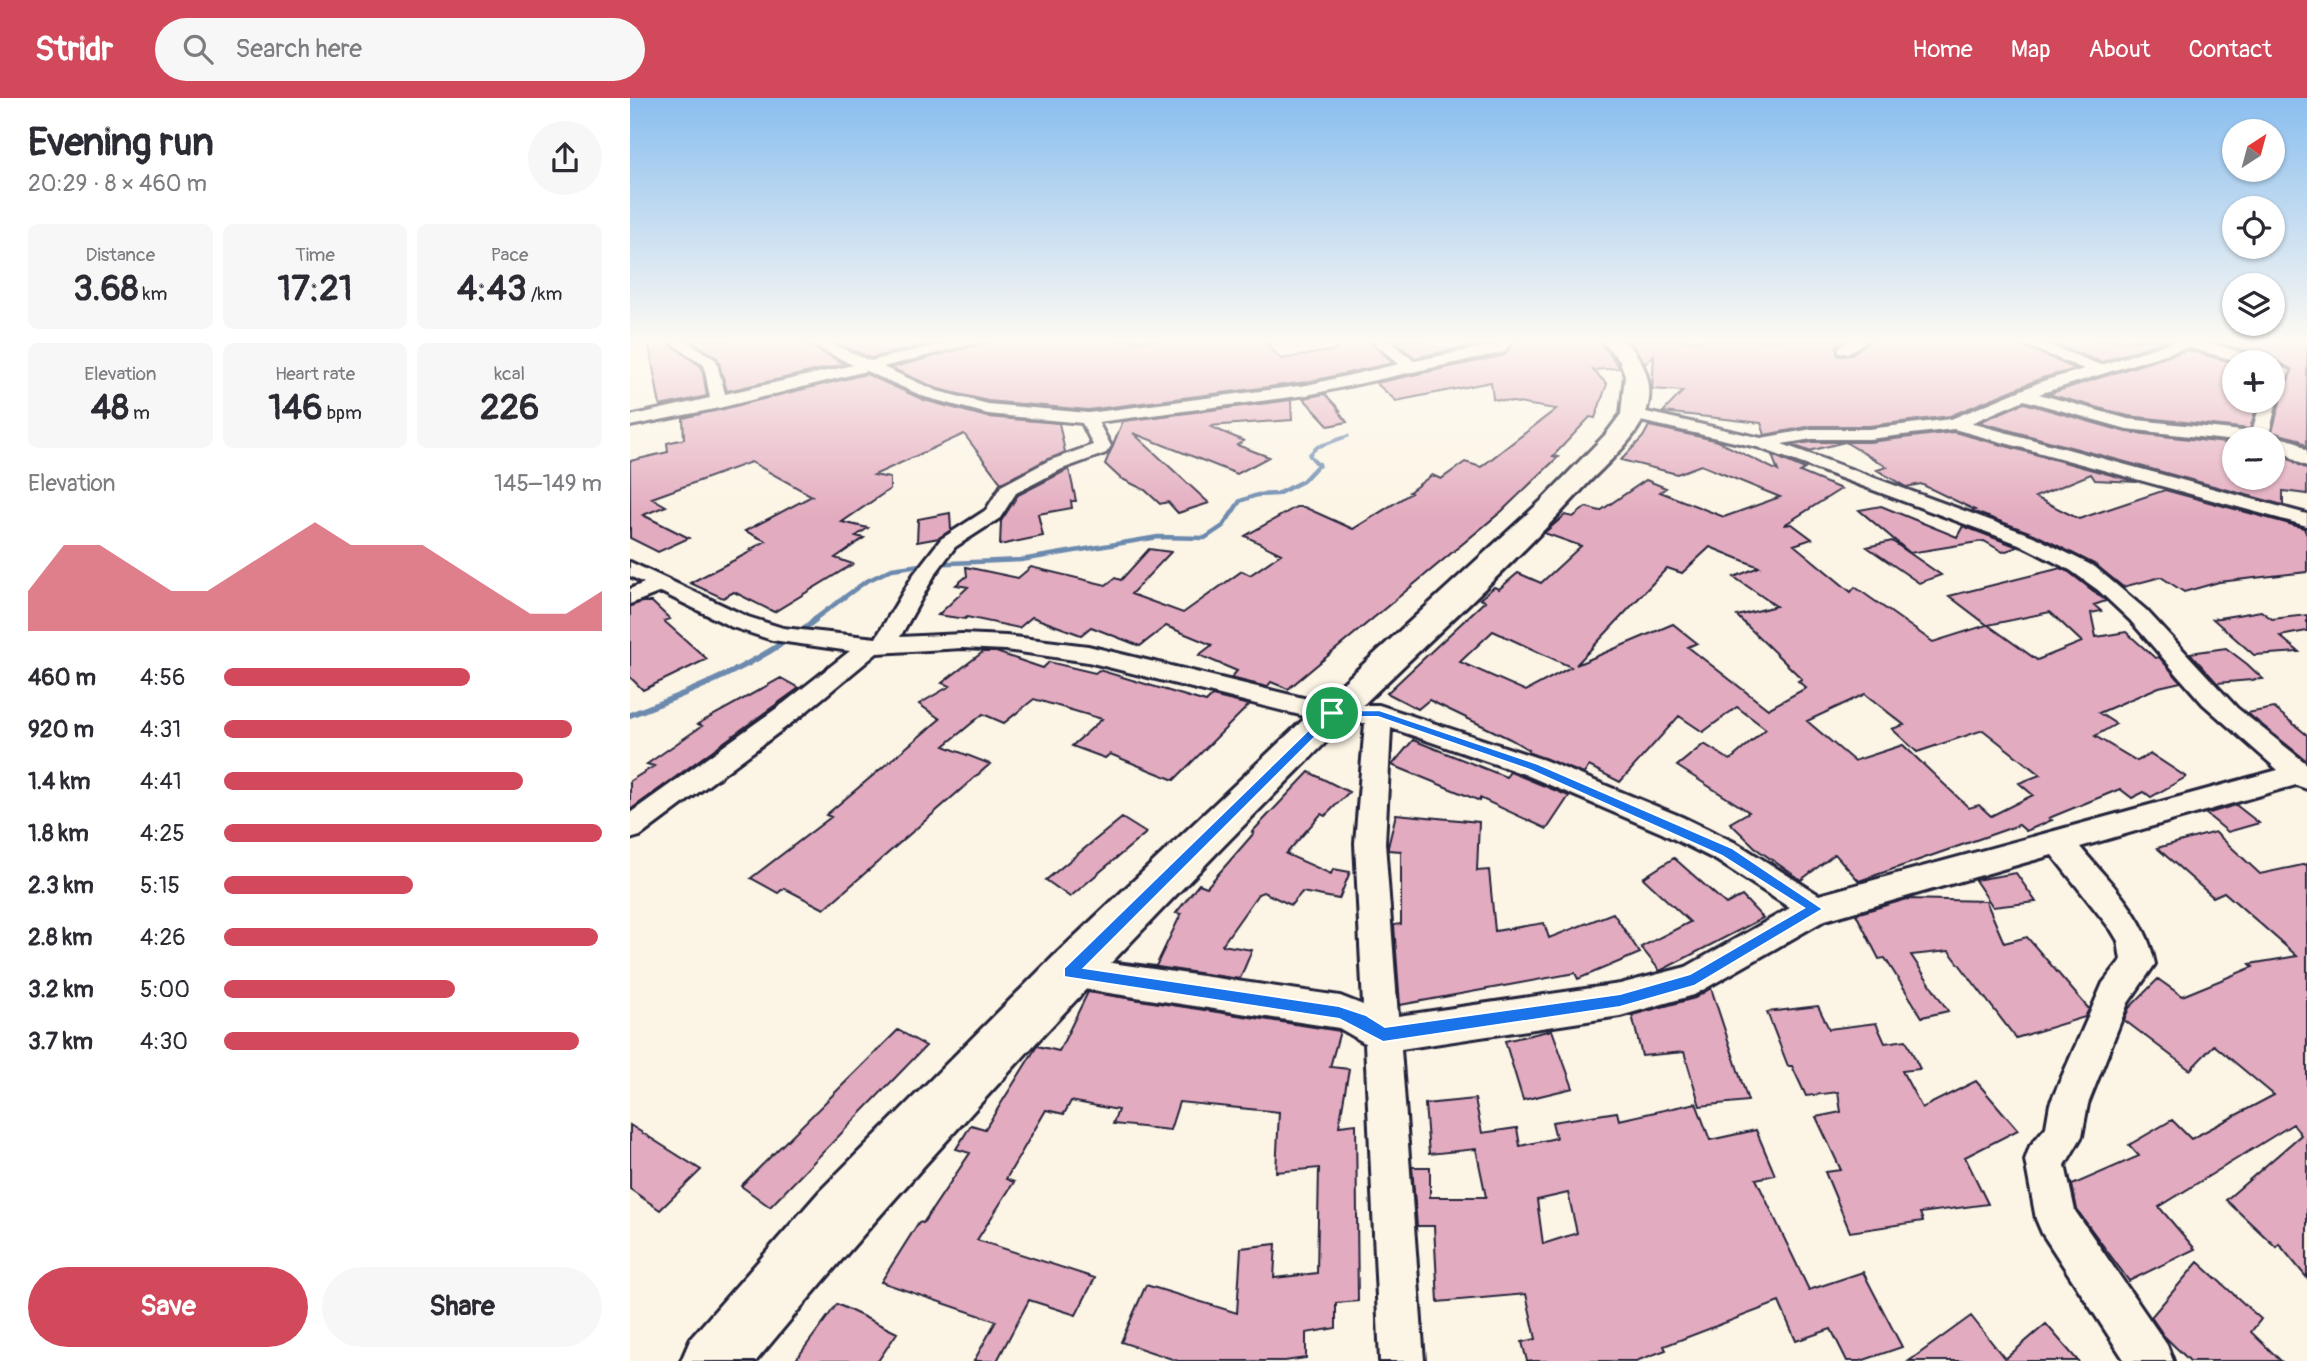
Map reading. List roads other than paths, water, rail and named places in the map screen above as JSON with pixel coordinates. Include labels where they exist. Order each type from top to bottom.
[{"type":"main road","points":[[714,1361],[841,1212],[1070,972],[1332,713],[1550,508],[1615,439],[1633,414],[1635,399]]},
{"type":"street","points":[[718,399],[719,403]]},
{"type":"street","points":[[630,421],[735,399]]},
{"type":"street","points":[[950,399],[988,409],[1088,418],[1237,399]]},
{"type":"street","points":[[1762,443],[1812,434],[1869,434],[1954,424],[2014,399]]},
{"type":"street","points":[[2038,399],[2127,424],[2222,435]]},
{"type":"street","points":[[1633,414],[1762,443],[2026,540],[2095,578],[2134,611],[2172,656],[2228,714],[2304,777]]},
{"type":"street","points":[[630,828],[877,646],[942,549],[985,524],[1004,500],[1008,490],[1055,465],[1100,449],[1102,446],[1088,418]]},
{"type":"street","points":[[1954,424],[2307,520]]},
{"type":"street","points":[[2285,444],[2291,446],[2307,461]]},
{"type":"street","points":[[630,568],[740,622],[780,635],[877,646],[995,643],[1087,654],[1332,713],[1379,714],[1534,767],[1672,825],[1727,852],[1816,909]]},
{"type":"street","points":[[630,597],[659,584]]},
{"type":"street","points":[[1379,714],[1370,843],[1402,1361]]},
{"type":"street","points":[[1070,972],[1339,1012],[1360,1020],[1383,1035],[1620,1000],[1694,980],[1816,909],[2304,777]]},
{"type":"street","points":[[2059,843],[2123,921],[2134,939],[2138,964],[2115,994],[2069,1104],[2063,1136],[2044,1160],[2056,1219],[2151,1361]]},
{"type":"waterway","points":[[1318,465],[1309,455],[1317,447],[1348,436]]},
{"type":"waterway","points":[[812,621],[865,582],[892,569],[927,564],[1021,560],[1158,537],[1205,538],[1223,526],[1240,501],[1257,495],[1277,494],[1303,481],[1318,465]]},
{"type":"waterway","points":[[630,715],[726,675],[772,650],[815,620]]}]
